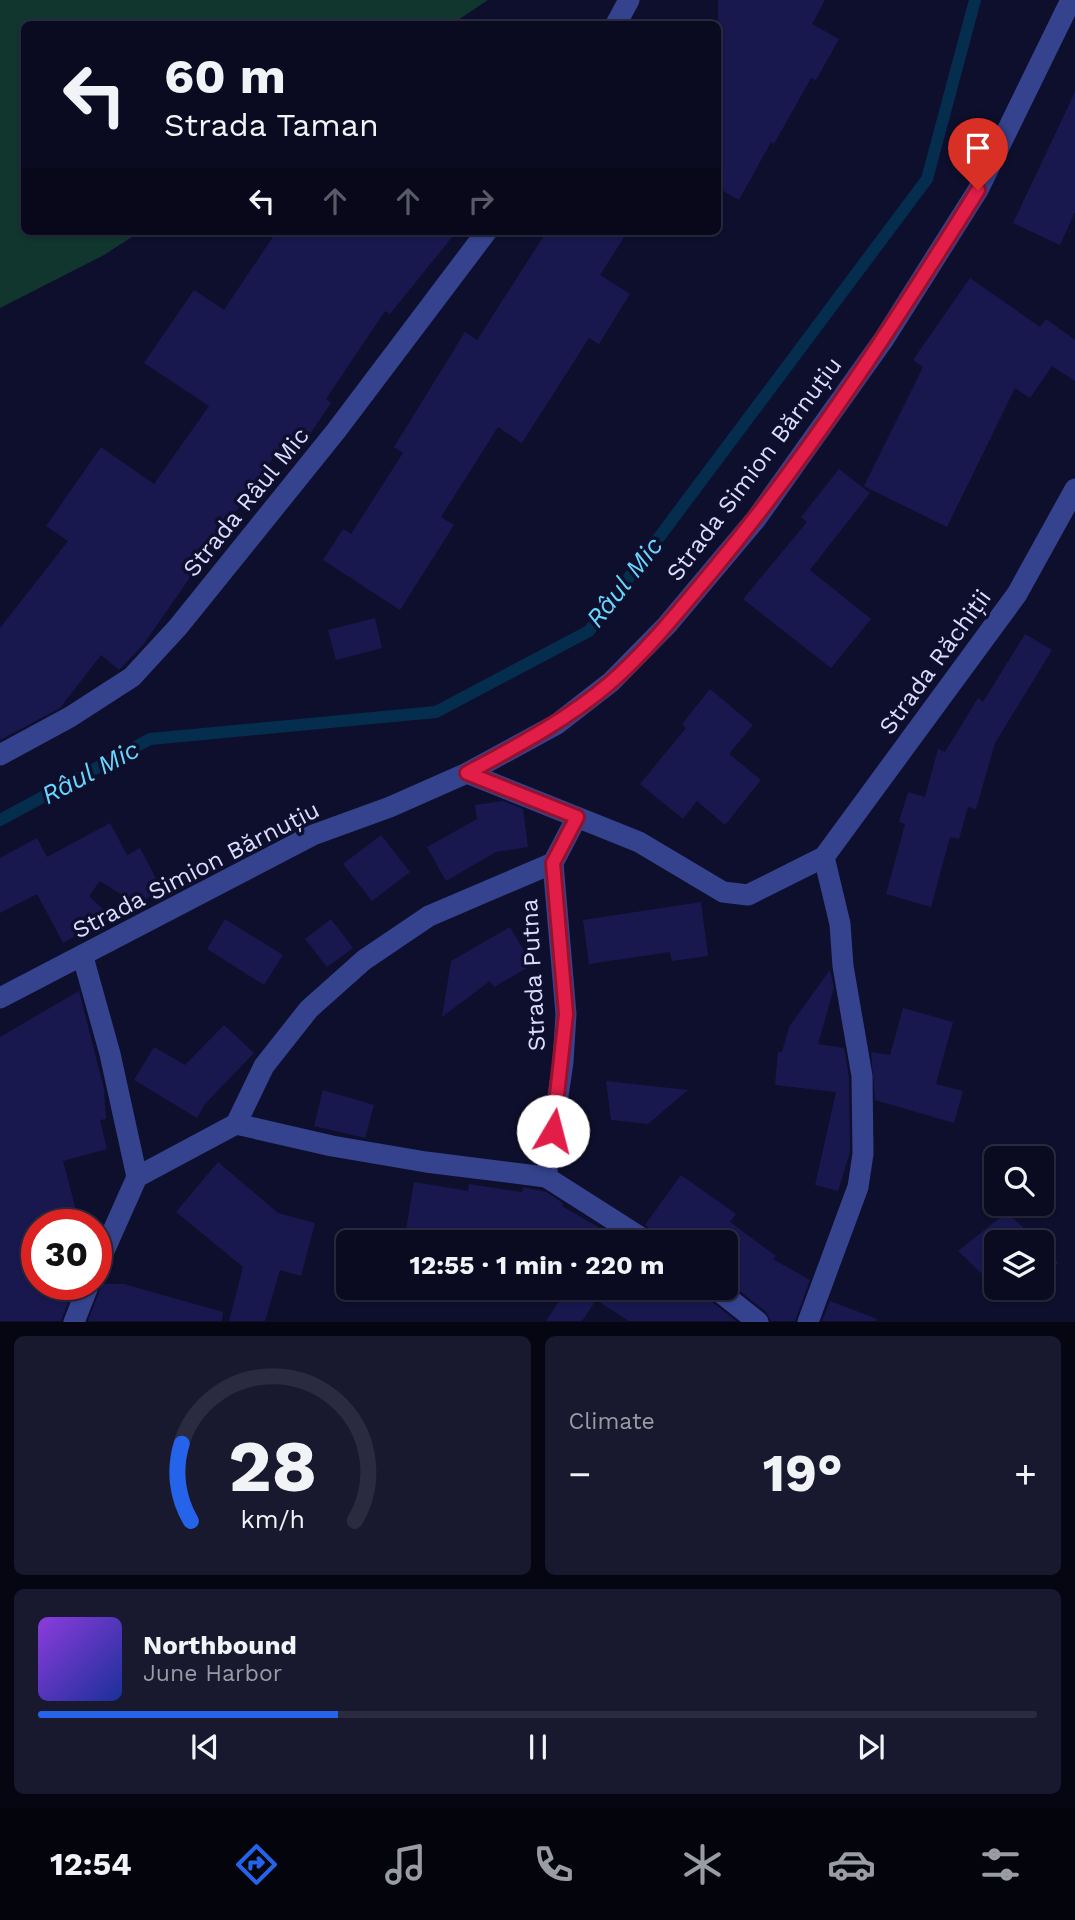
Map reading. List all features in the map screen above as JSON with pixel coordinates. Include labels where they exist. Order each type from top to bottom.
[{"type":"street","points":[[618,21],[629,0]]},
{"type":"street","name":"Strada Simion Bărnuțiu","points":[[0,998],[313,835],[390,807],[467,773],[557,724],[611,682],[667,625],[756,519],[884,338],[978,190],[1070,0]]},
{"type":"street","name":"Strada Râul Mic","points":[[0,755],[70,717],[132,677],[178,627],[337,431],[484,235]]},
{"type":"street","name":"Strada Răchiții","points":[[824,857],[1017,594],[1075,489]]},
{"type":"street","points":[[467,773],[639,842],[723,892],[748,894],[824,857],[840,924],[843,966],[862,1076],[863,1154],[858,1187],[808,1321]]},
{"type":"street","name":"Strada Putna","points":[[546,1177],[563,1062],[566,1014],[553,863],[577,817]]},
{"type":"street","points":[[112,1234],[138,1177],[236,1124],[264,1066],[309,1009],[364,960],[429,916],[553,863]]},
{"type":"street","points":[[83,957],[110,1054],[138,1177]]},
{"type":"street","points":[[236,1124],[386,1156],[546,1177],[629,1230]]},
{"type":"street","points":[[74,1321],[83,1300]]},
{"type":"street","points":[[731,1300],[758,1321]]},
{"type":"green space","points":[[0,0],[488,0],[456,21],[21,21],[21,235],[135,235],[104,255],[0,308]]},
{"type":"building","points":[[718,0],[825,0],[812,24],[839,39],[816,80],[811,78],[774,144],[771,142],[739,200],[721,190],[721,21],[718,21]]},
{"type":"building","points":[[1075,92],[1075,212],[1060,245],[1013,223]]},
{"type":"building","points":[[274,235],[454,235],[390,314],[385,311],[326,399],[331,403],[303,444],[289,435],[143,645],[119,670],[101,655],[60,708],[0,740],[0,628],[68,541],[46,526],[101,447],[154,484],[209,406],[144,363],[194,290],[224,310]]},
{"type":"building","points":[[544,235],[625,235],[600,275],[630,294],[599,344],[589,338],[522,443],[498,427],[441,517],[454,525],[400,610],[323,560],[343,529],[351,534],[403,453],[394,447],[465,332],[477,340]]},
{"type":"building","points":[[970,278],[1040,327],[1046,319],[1075,340],[1075,381],[1052,366],[1030,398],[1015,388],[947,527],[864,486],[923,367],[913,360]]},
{"type":"building","points":[[839,469],[870,493],[810,570],[871,619],[831,668],[743,599],[807,522],[801,517]]},
{"type":"building","points":[[375,618],[382,648],[336,660],[328,630]]},
{"type":"building","points":[[1025,634],[1052,650],[995,743],[976,809],[968,807],[959,839],[950,837],[931,907],[886,894],[905,824],[899,822],[908,792],[925,797],[938,749],[945,752],[978,698],[983,702]]},
{"type":"building","points":[[710,689],[753,725],[729,754],[761,780],[725,825],[697,801],[683,819],[640,784],[686,728],[682,724]]},
{"type":"building","points":[[503,801],[523,809],[528,847],[496,852],[446,881],[427,847],[477,819],[475,805]]},
{"type":"building","points":[[110,823],[127,855],[140,848],[162,890],[136,904],[100,881],[89,896],[111,917],[63,943],[37,894],[0,913],[0,858],[37,838],[47,857]]},
{"type":"building","points":[[381,835],[410,872],[372,901],[343,864]]},
{"type":"building","points":[[701,902],[708,956],[672,961],[670,952],[589,964],[583,920]]},
{"type":"building","points":[[225,919],[283,955],[264,985],[207,949]]},
{"type":"building","points":[[331,919],[353,948],[327,967],[305,939]]},
{"type":"building","points":[[510,927],[532,965],[494,987],[490,981],[442,1017],[451,961]]},
{"type":"building","points":[[830,970],[834,988],[818,1044],[844,1048],[849,1077],[850,1152],[838,1191],[815,1185],[836,1092],[775,1085],[778,1052],[782,1052],[789,1027]]},
{"type":"building","points":[[79,991],[104,1089],[106,1119],[100,1120],[107,1149],[63,1161],[76,1209],[21,1209],[21,1300],[69,1300],[61,1321],[0,1321],[0,1037]]},
{"type":"building","points":[[903,1008],[953,1022],[936,1084],[963,1091],[954,1123],[875,1100],[871,1052],[890,1055]]},
{"type":"building","points":[[224,1025],[254,1053],[205,1104],[197,1118],[134,1080],[154,1047],[185,1065]]},
{"type":"building","points":[[606,1081],[688,1090],[648,1124],[611,1120]]},
{"type":"building","points":[[323,1090],[374,1105],[365,1138],[314,1126]]},
{"type":"building","points":[[218,1162],[278,1213],[315,1223],[301,1276],[280,1270],[265,1321],[229,1321],[243,1267],[176,1212]]},
{"type":"building","points":[[681,1175],[736,1214],[730,1222],[776,1256],[773,1259],[810,1280],[795,1321],[771,1321],[766,1312],[738,1290],[738,1230],[652,1230],[645,1225]]},
{"type":"building","points":[[414,1182],[468,1191],[469,1184],[522,1192],[523,1187],[546,1192],[563,1203],[562,1206],[603,1230],[406,1230]]},
{"type":"building","points":[[1002,1216],[1011,1216],[1026,1230],[984,1230]]},
{"type":"building","points":[[984,1230],[984,1276],[958,1251]]},
{"type":"building","points":[[112,1284],[124,1284],[223,1312],[222,1321],[88,1321],[96,1300],[112,1300]]},
{"type":"building","points":[[560,1300],[596,1300],[582,1321],[546,1321]]},
{"type":"building","points":[[596,1300],[710,1300],[736,1321],[629,1321]]},
{"type":"building","points":[[830,1301],[877,1319],[822,1321]]},
{"type":"waterway","name":"Râul Mic","points":[[0,820],[150,739],[436,712],[589,631],[927,179],[975,0]]},
{"type":"route","points":[[553,1131],[563,1062],[566,1014],[553,863],[577,817],[467,773],[557,724],[611,682],[667,625],[756,519],[884,338],[978,190]]}]
